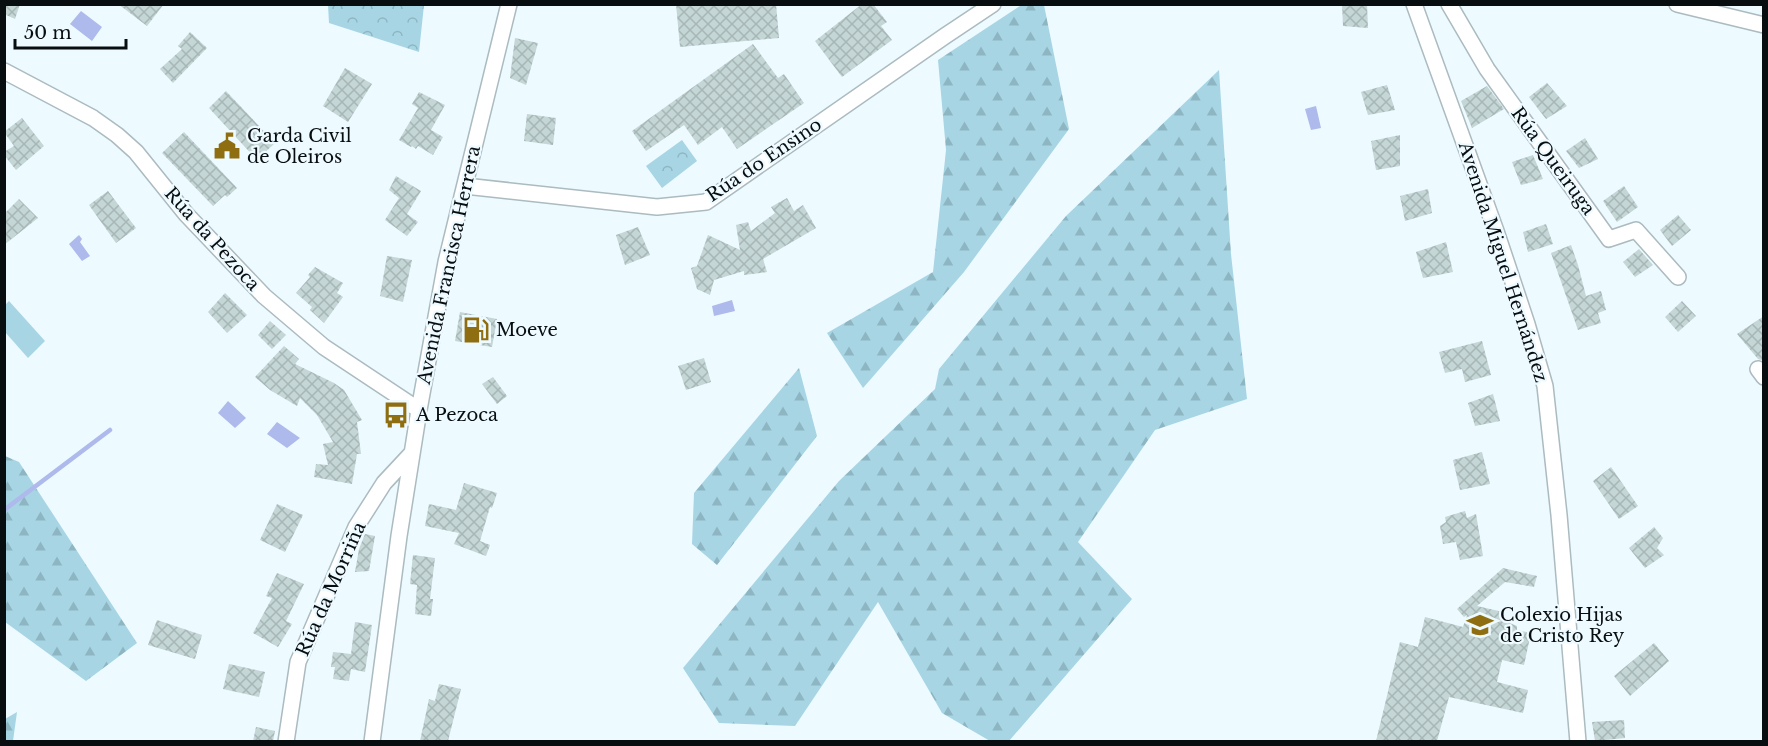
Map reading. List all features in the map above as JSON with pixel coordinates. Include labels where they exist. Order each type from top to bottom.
[{"type":"street","name":"Avenida Francisca Herrera","points":[[372,741],[399,536],[446,262],[509,4]]},
{"type":"street","name":"Rúa do Ensino","points":[[465,186],[657,207],[706,201],[993,4]]},
{"type":"street","name":"Avenida Miguel Hernández","points":[[1414,4],[1496,231],[1545,386],[1559,515],[1578,741]]},
{"type":"street","name":"Rúa Queiruga","points":[[1449,4],[1487,69],[1609,239],[1636,230],[1678,277]]},
{"type":"street","points":[[1677,4],[1764,25]]},
{"type":"street","name":"Rúa da Pezoca","points":[[4,72],[93,118],[117,135],[136,152],[186,214],[264,296],[324,347],[419,410]]},
{"type":"street","name":"Rúa da Morriña","points":[[286,741],[298,662],[356,527],[384,483],[412,453]]},
{"type":"green space","points":[[1023,4],[1044,5],[1069,129],[964,272],[863,388],[827,333],[933,272],[946,150],[938,60]]},
{"type":"green space","points":[[328,5],[424,5],[419,52],[329,23]]},
{"type":"green space","points":[[1219,70],[1231,254],[1247,399],[1155,430],[1078,542],[1132,599],[1009,741],[990,741],[942,713],[878,602],[795,726],[719,723],[683,668],[839,481],[935,389],[939,369],[1066,216]]},
{"type":"green space","points":[[682,140],[697,161],[662,188],[646,166]]},
{"type":"green space","points":[[9,301],[45,341],[28,358],[5,332],[5,305]]},
{"type":"green space","points":[[799,368],[817,436],[717,565],[692,544],[694,493]]},
{"type":"green space","points":[[5,456],[19,462],[137,643],[86,681],[5,622]]},
{"type":"green space","points":[[17,712],[13,741],[5,741],[5,719]]},
{"type":"shaded area","points":[[81,11],[102,27],[92,41],[70,24]]},
{"type":"shaded area","points":[[1316,106],[1321,128],[1311,130],[1305,109]]},
{"type":"shaded area","points":[[79,235],[82,239],[80,242],[90,256],[82,261],[69,244]]},
{"type":"shaded area","points":[[732,300],[735,311],[714,316],[712,306]]},
{"type":"shaded area","points":[[228,401],[246,418],[235,428],[218,413]]},
{"type":"shaded area","points":[[277,422],[300,438],[287,448],[267,434]]},
{"type":"building","points":[[4,4],[20,4],[15,19],[4,14]]},
{"type":"building","points":[[118,4],[164,4],[147,26]]},
{"type":"building","points":[[676,4],[776,4],[779,38],[680,47]]},
{"type":"building","points":[[862,4],[873,4],[887,22],[881,26],[892,40],[842,77],[815,41]]},
{"type":"building","points":[[1342,4],[1367,4],[1368,28],[1343,26]]},
{"type":"building","points":[[190,32],[207,48],[173,83],[160,69],[182,49],[178,46]]},
{"type":"building","points":[[515,38],[538,43],[526,85],[510,78]]},
{"type":"building","points":[[753,44],[778,78],[784,74],[804,103],[737,149],[722,127],[698,145],[684,125],[646,151],[632,131]]},
{"type":"building","points":[[345,68],[372,84],[348,122],[323,106]]},
{"type":"building","points":[[1547,83],[1567,106],[1546,119],[1529,97]]},
{"type":"building","points":[[1387,85],[1395,110],[1368,115],[1361,92]]},
{"type":"building","points":[[1487,86],[1504,109],[1472,128],[1461,101]]},
{"type":"building","points":[[226,91],[275,143],[257,160],[209,108]]},
{"type":"building","points":[[419,92],[445,105],[431,130],[443,137],[433,155],[418,146],[416,149],[399,140],[418,108],[412,104]]},
{"type":"building","points":[[527,114],[556,118],[553,145],[524,141]]},
{"type":"building","points":[[22,118],[44,146],[16,170],[4,155],[4,152],[14,146],[4,132]]},
{"type":"building","points":[[184,132],[237,188],[213,206],[162,153]]},
{"type":"building","points":[[1400,135],[1400,166],[1376,170],[1371,141]]},
{"type":"building","points":[[1585,138],[1598,159],[1579,168],[1566,151]]},
{"type":"building","points":[[1533,155],[1543,179],[1521,185],[1512,162]]},
{"type":"building","points":[[396,176],[421,191],[407,214],[418,222],[407,236],[385,220],[399,198],[389,190]]},
{"type":"building","points":[[1624,186],[1638,207],[1617,222],[1603,201]]},
{"type":"building","points":[[1428,189],[1432,213],[1405,221],[1400,196]]},
{"type":"building","points":[[108,191],[136,228],[116,243],[89,205]]},
{"type":"building","points":[[787,198],[794,211],[803,205],[816,228],[763,259],[767,272],[744,275],[744,271],[714,280],[710,295],[697,289],[691,268],[697,266],[708,235],[740,250],[736,225],[748,222],[751,231],[775,213],[771,207]]},
{"type":"building","points":[[19,199],[38,218],[4,245],[4,214]]},
{"type":"building","points":[[1678,215],[1691,230],[1672,246],[1660,230]]},
{"type":"building","points":[[1546,224],[1553,244],[1528,252],[1523,232]]},
{"type":"building","points":[[638,227],[650,255],[625,265],[616,235]]},
{"type":"building","points":[[1446,242],[1453,272],[1423,278],[1416,252]]},
{"type":"building","points":[[1571,245],[1586,296],[1601,291],[1606,310],[1598,313],[1601,323],[1578,330],[1551,253]]},
{"type":"building","points":[[1639,249],[1653,265],[1635,277],[1623,262]]},
{"type":"building","points":[[387,256],[412,260],[403,302],[380,296]]},
{"type":"building","points":[[315,267],[343,283],[337,293],[343,297],[324,323],[310,310],[312,307],[296,293],[310,277],[308,275]]},
{"type":"building","points":[[225,293],[247,315],[227,333],[208,312]]},
{"type":"building","points":[[1682,301],[1696,316],[1678,332],[1665,317]]},
{"type":"building","name":"Moeve","points":[[460,312],[497,319],[492,347],[455,341]]},
{"type":"building","points":[[1764,316],[1764,361],[1758,359],[1737,334]]},
{"type":"building","points":[[270,321],[286,335],[272,349],[258,335]]},
{"type":"building","points":[[1482,341],[1491,375],[1465,382],[1462,369],[1445,373],[1439,352]]},
{"type":"building","points":[[284,346],[299,359],[295,364],[344,390],[362,420],[357,422],[361,454],[357,454],[352,484],[314,477],[316,464],[328,465],[323,444],[333,442],[317,415],[300,398],[297,406],[270,390],[255,377]]},
{"type":"building","points":[[704,358],[711,382],[686,390],[678,366]]},
{"type":"building","points":[[493,377],[507,396],[497,404],[482,384]]},
{"type":"building","points":[[1493,394],[1500,421],[1475,426],[1468,403]]},
{"type":"building","points":[[1482,452],[1490,484],[1460,490],[1453,460]]},
{"type":"building","points":[[1611,467],[1638,506],[1619,519],[1593,481]]},
{"type":"building","points":[[464,483],[497,493],[492,508],[490,507],[480,541],[490,545],[486,556],[454,544],[459,533],[425,526],[429,504],[456,510]]},
{"type":"building","points":[[277,504],[303,515],[285,552],[260,540]]},
{"type":"building","points":[[1465,511],[1467,518],[1476,514],[1483,556],[1460,560],[1456,542],[1443,544],[1440,526],[1446,522],[1445,517]]},
{"type":"building","points":[[1654,527],[1663,538],[1657,548],[1664,555],[1645,568],[1629,548]]},
{"type":"building","points":[[365,534],[375,536],[369,571],[355,572],[359,549]]},
{"type":"building","points":[[413,555],[435,558],[430,599],[433,599],[431,616],[415,614],[417,585],[410,584]]},
{"type":"building","points":[[1503,568],[1537,576],[1534,587],[1505,582],[1477,606],[1503,612],[1502,620],[1517,626],[1517,630],[1531,633],[1524,665],[1502,660],[1497,682],[1528,690],[1523,713],[1449,697],[1437,741],[1376,741],[1400,642],[1418,647],[1425,617],[1463,627],[1467,615],[1464,617],[1457,609]]},
{"type":"building","points":[[277,573],[304,584],[286,621],[292,624],[278,647],[253,633],[272,598],[266,596]]},
{"type":"building","points":[[157,620],[202,635],[195,659],[148,645]]},
{"type":"building","points":[[355,622],[372,625],[365,672],[351,669],[349,681],[333,679],[335,667],[331,667],[333,652],[351,654]]},
{"type":"building","points":[[1654,643],[1669,661],[1630,696],[1614,676]]},
{"type":"building","points":[[229,664],[265,672],[259,697],[223,689]]},
{"type":"building","points":[[439,684],[461,689],[448,741],[420,741],[429,699],[435,701]]},
{"type":"building","points":[[1624,720],[1625,738],[1595,741],[1592,722]]},
{"type":"building","points":[[256,727],[275,731],[273,741],[253,741]]},
{"type":"waterway","points":[[4,510],[110,430]]},
{"type":"place","name":"Garda Civil de Oleiros","points":[[227,146]]},
{"type":"place","name":"Moeve","points":[[476,330]]},
{"type":"place","name":"A Pezoca","points":[[396,415]]},
{"type":"place","name":"Colexio Hijas de Cristo Rey","points":[[1480,625]]}]
